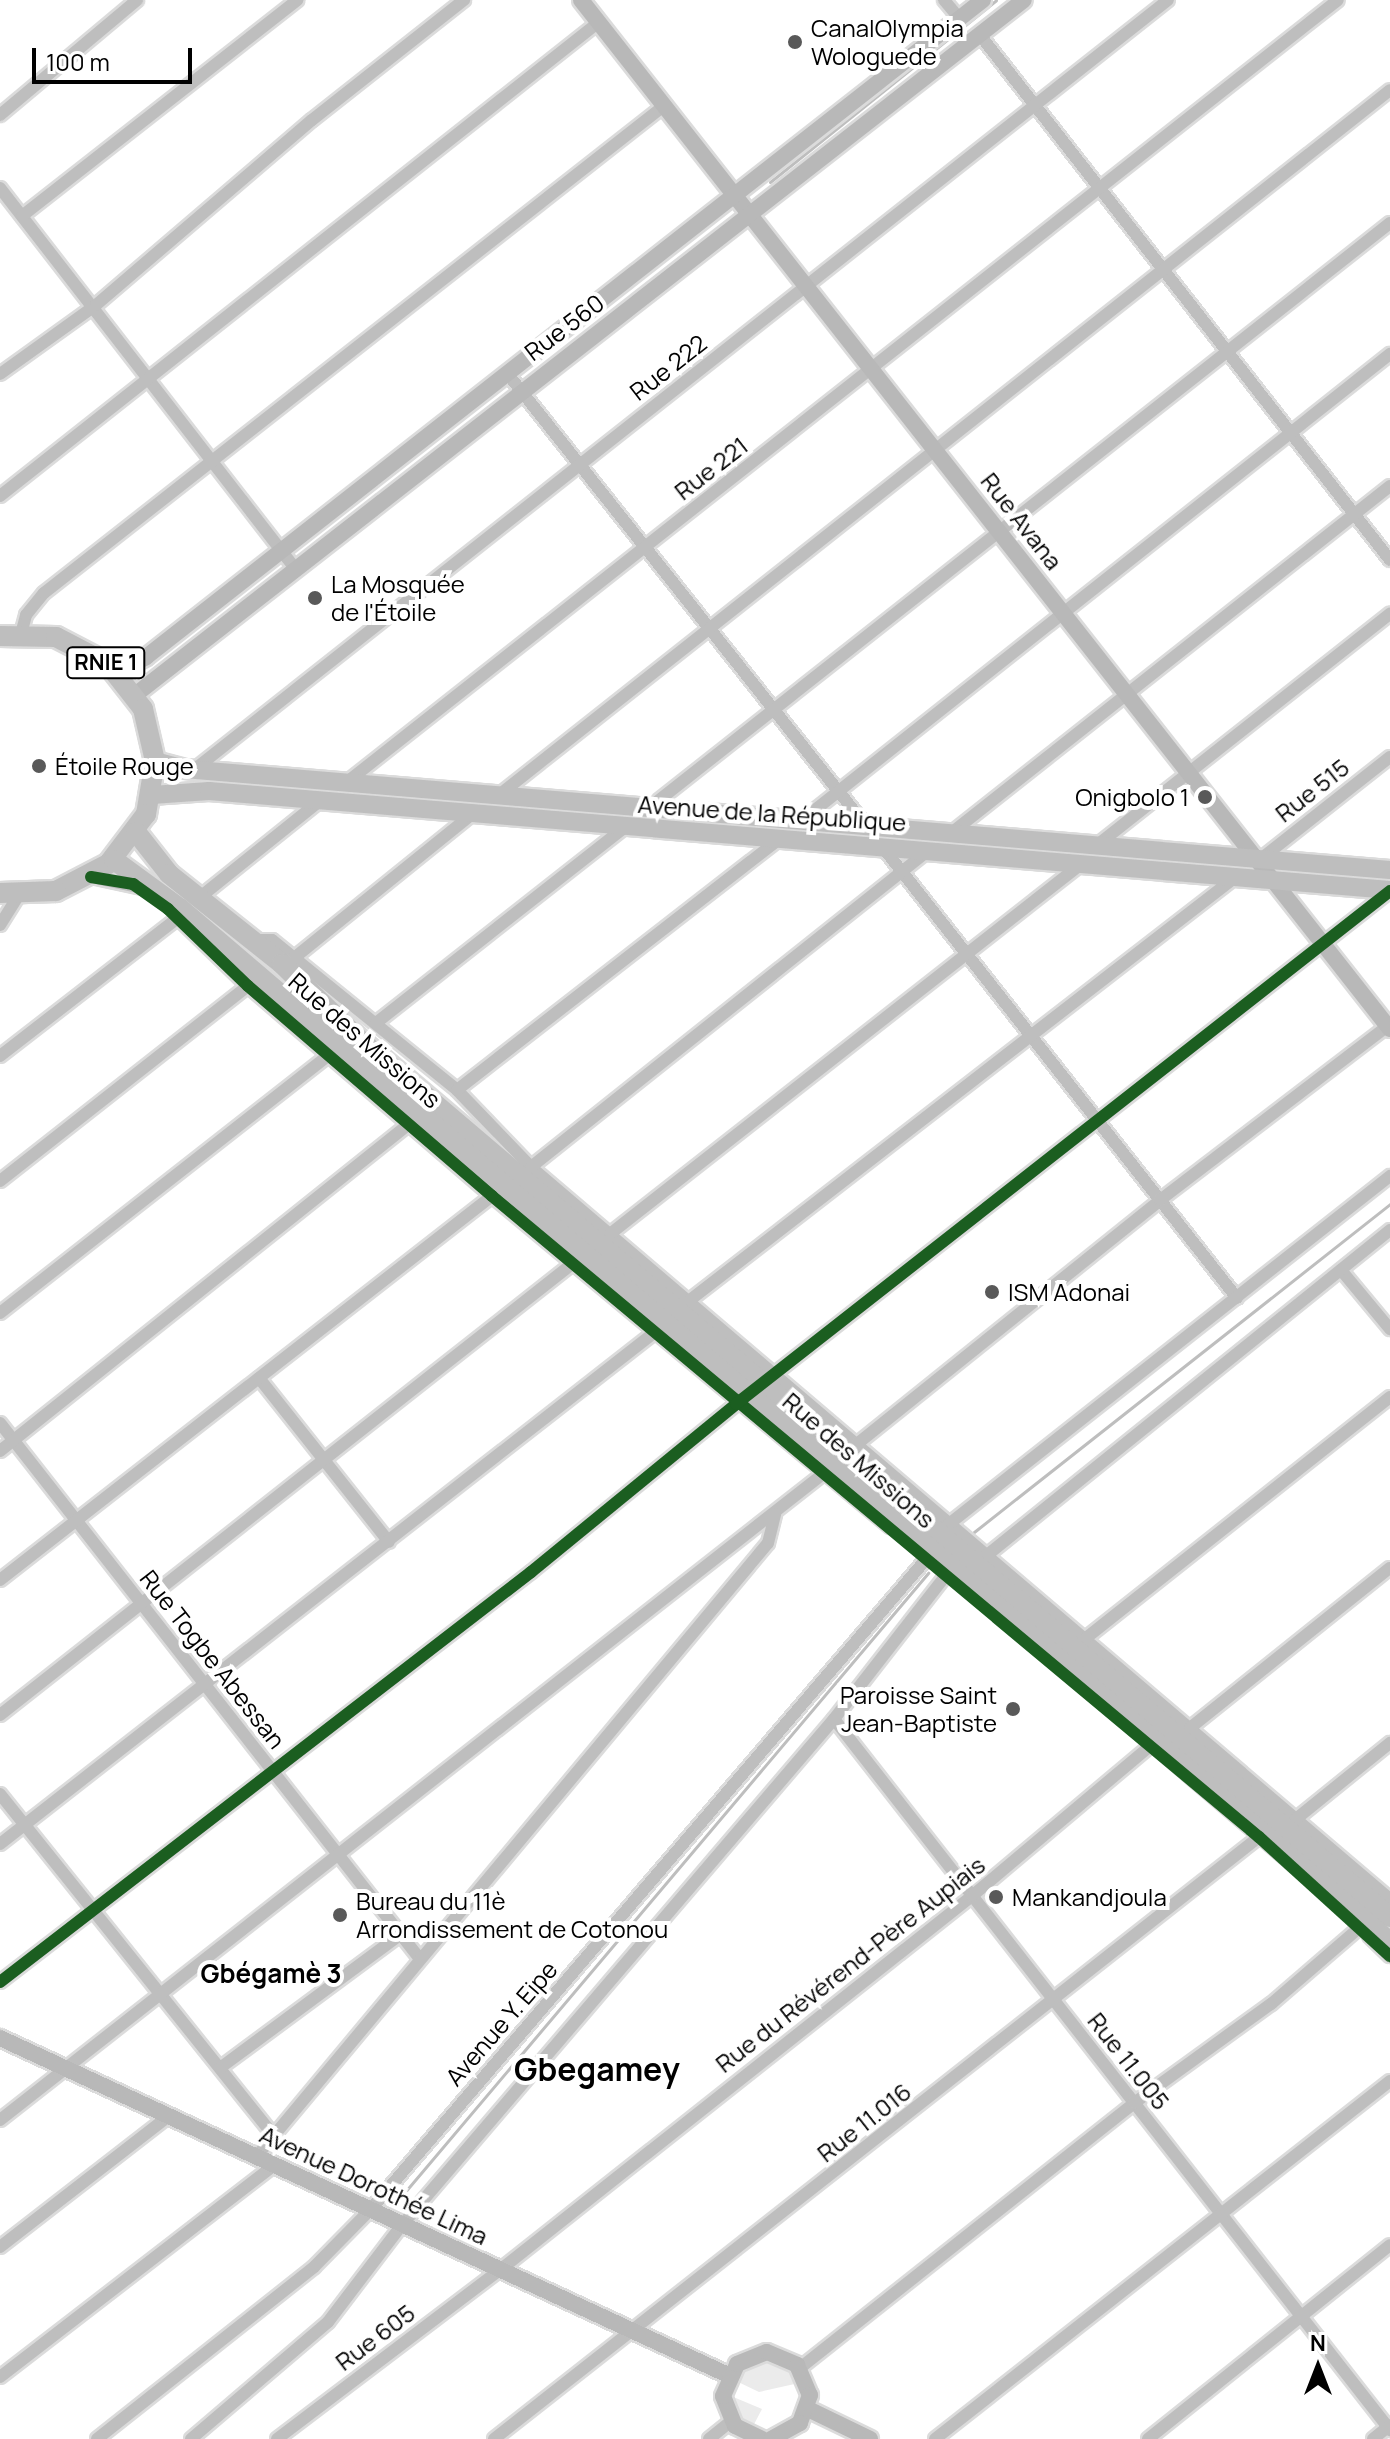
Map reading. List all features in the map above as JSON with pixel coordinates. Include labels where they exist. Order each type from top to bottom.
[{"type":"highway","name":"RNIE 1","points":[[10,635],[78,645],[117,672],[135,695],[150,729],[155,761],[152,795],[136,832],[114,860],[91,877],[56,891],[10,894]]},
{"type":"highway","name":"Rue des Missions","points":[[136,832],[157,861],[252,940],[756,1389],[1390,1942]]},
{"type":"highway","name":"Rue des Missions","points":[[114,860],[181,909],[1390,1917]]},
{"type":"main road","name":"Rue Avana","points":[[581,0],[753,214],[1389,1026]]},
{"type":"main road","name":"Rue 560","points":[[117,672],[146,657],[738,196],[983,0]]},
{"type":"main road","name":"Rue 560","points":[[135,695],[520,390],[753,214],[1024,0]]},
{"type":"main road","name":"Avenue de la République","points":[[155,761],[195,769],[1390,870]]},
{"type":"main road","name":"Avenue de la République","points":[[152,795],[183,789],[625,827],[932,848],[1080,865],[1390,891]]},
{"type":"main road","name":"Avenue Dorothée Lima","points":[[0,2038],[728,2375]]},
{"type":"main road","points":[[762,2439],[731,2421],[723,2396],[728,2375],[740,2361],[762,2353],[781,2355],[800,2368],[810,2390],[808,2409],[793,2430],[771,2439]]},
{"type":"main road","points":[[808,2409],[870,2439]]},
{"type":"street","points":[[0,115],[137,0]]},
{"type":"street","points":[[22,216],[297,0]]},
{"type":"street","points":[[0,374],[96,305],[312,120],[464,0]]},
{"type":"street","points":[[944,0],[960,19]]},
{"type":"street","name":"Rue 222","points":[[195,769],[1168,0]]},
{"type":"street","name":"Rue 221","points":[[347,782],[1338,0]]},
{"type":"street","points":[[0,496],[599,22]]},
{"type":"street","points":[[980,35],[1390,560]]},
{"type":"street","points":[[499,795],[1390,90]]},
{"type":"street","points":[[10,635],[44,593],[665,105]]},
{"type":"street","points":[[0,188],[96,305],[146,381],[294,567]]},
{"type":"street","points":[[649,808],[1390,223]]},
{"type":"street","points":[[801,821],[1390,354]]},
{"type":"street","points":[[507,373],[866,826]]},
{"type":"street","points":[[531,1167],[1390,486]]},
{"type":"street","points":[[1096,846],[1390,614]]},
{"type":"street","name":"Rue 515","points":[[1258,857],[1390,757]]},
{"type":"street","points":[[199,898],[321,800]]},
{"type":"street","points":[[294,958],[474,813]]},
{"type":"street","points":[[376,1023],[625,827]]},
{"type":"street","points":[[457,1090],[783,837]]},
{"type":"street","points":[[880,844],[1237,1298]]},
{"type":"street","points":[[610,1234],[1080,865]]},
{"type":"street","points":[[690,1300],[1237,876]]},
{"type":"street","points":[[91,877],[133,884],[178,918],[248,986],[655,1332],[857,1444],[1390,1899]]},
{"type":"street","points":[[0,1982],[271,1769],[531,1572],[756,1389],[1390,891]]},
{"type":"street","points":[[0,925],[10,894]]},
{"type":"street","points":[[0,1056],[178,918]]},
{"type":"street","points":[[252,940],[268,938],[457,1090],[531,1167],[690,1300],[823,1474],[928,1557],[1148,1748],[1259,1837],[1390,1956]]},
{"type":"street","points":[[0,1181],[248,986]]},
{"type":"street","points":[[857,1444],[1160,1200],[1389,1026]]},
{"type":"street","points":[[0,1313],[329,1055]]},
{"type":"street","points":[[0,1451],[409,1124]]},
{"type":"street","points":[[949,1524],[1390,1176]]},
{"type":"street","points":[[0,1580],[492,1196]]},
{"type":"street","points":[[986,1556],[1390,1230]]},
{"type":"street","points":[[0,1715],[572,1264]]},
{"type":"street","points":[[1341,1270],[1390,1329]]},
{"type":"street","points":[[0,1844],[655,1332]]},
{"type":"street","points":[[259,1378],[389,1542]]},
{"type":"street","points":[[1086,1638],[1390,1397]]},
{"type":"street","name":"Rue Togbe Abessan","points":[[0,1423],[420,1959]]},
{"type":"street","points":[[0,2120],[823,1474]]},
{"type":"street","points":[[256,2157],[276,2138],[420,1959],[768,1543],[775,1514]]},
{"type":"street","name":"Avenue Y. Eipe","points":[[97,2439],[314,2267],[371,2209],[928,1557]]},
{"type":"street","points":[[1190,1728],[1390,1568]]},
{"type":"street","points":[[191,2439],[310,2341],[402,2225],[834,1719],[947,1574]]},
{"type":"street","name":"Rue 11.005","points":[[834,1719],[1389,2427]]},
{"type":"street","points":[[1296,1819],[1390,1743]]},
{"type":"street","name":"Rue du Révérend-Père Aupiais","points":[[500,2270],[972,1896],[1148,1748]]},
{"type":"street","points":[[0,1794],[276,2138]]},
{"type":"street","name":"Rue 11.016","points":[[494,2439],[1259,1837]]},
{"type":"street","points":[[800,2368],[1134,2103],[1271,2004],[1359,1928]]},
{"type":"street","points":[[220,2068],[401,1934]]},
{"type":"street","points":[[935,2439],[1390,2081]]},
{"type":"street","points":[[0,2247],[169,2116]]},
{"type":"street","points":[[0,2377],[274,2165]]},
{"type":"street","points":[[1148,2439],[1390,2245]]},
{"type":"street","name":"Rue 605","points":[[277,2439],[500,2270]]},
{"type":"street","points":[[709,2439],[731,2421]]},
{"type":"street","points":[[1373,2439],[1389,2427]]},
{"type":"shaded area","points":[[768,2358],[788,2366],[799,2383],[759,2392],[734,2380],[739,2371]]},
{"type":"shaded area","points":[[731,2396],[762,2409],[751,2430],[742,2424]]},
{"type":"waterway","points":[[770,182],[996,0]]},
{"type":"waterway","points":[[974,1532],[1390,1204]]},
{"type":"waterway","points":[[388,2212],[928,1573]]},
{"type":"cycle path","points":[[91,877],[133,884],[168,909],[248,986],[492,1196],[1259,1837],[1390,1956]]},
{"type":"cycle path","points":[[0,1982],[531,1572],[736,1404],[1390,891]]},
{"type":"place","name":"CanalOlympia Wologuede","points":[[795,42]]},
{"type":"place","name":"La Mosquée de l'Étoile","points":[[315,598]]},
{"type":"place","name":"Étoile Rouge","points":[[39,766]]},
{"type":"place","name":"Onigbolo 1","points":[[1205,797]]},
{"type":"place","name":"ISM Adonai","points":[[992,1292]]},
{"type":"place","name":"Paroisse Saint Jean-Baptiste","points":[[1013,1709]]},
{"type":"place","name":"Mankandjoula","points":[[996,1897]]},
{"type":"place","name":"Bureau du 11è Arrondissement de Cotonou","points":[[340,1915]]},
{"type":"district","name":"Gbégamè 3","points":[[271,1974]]},
{"type":"district","name":"Gbegamey","points":[[597,2069]]}]
